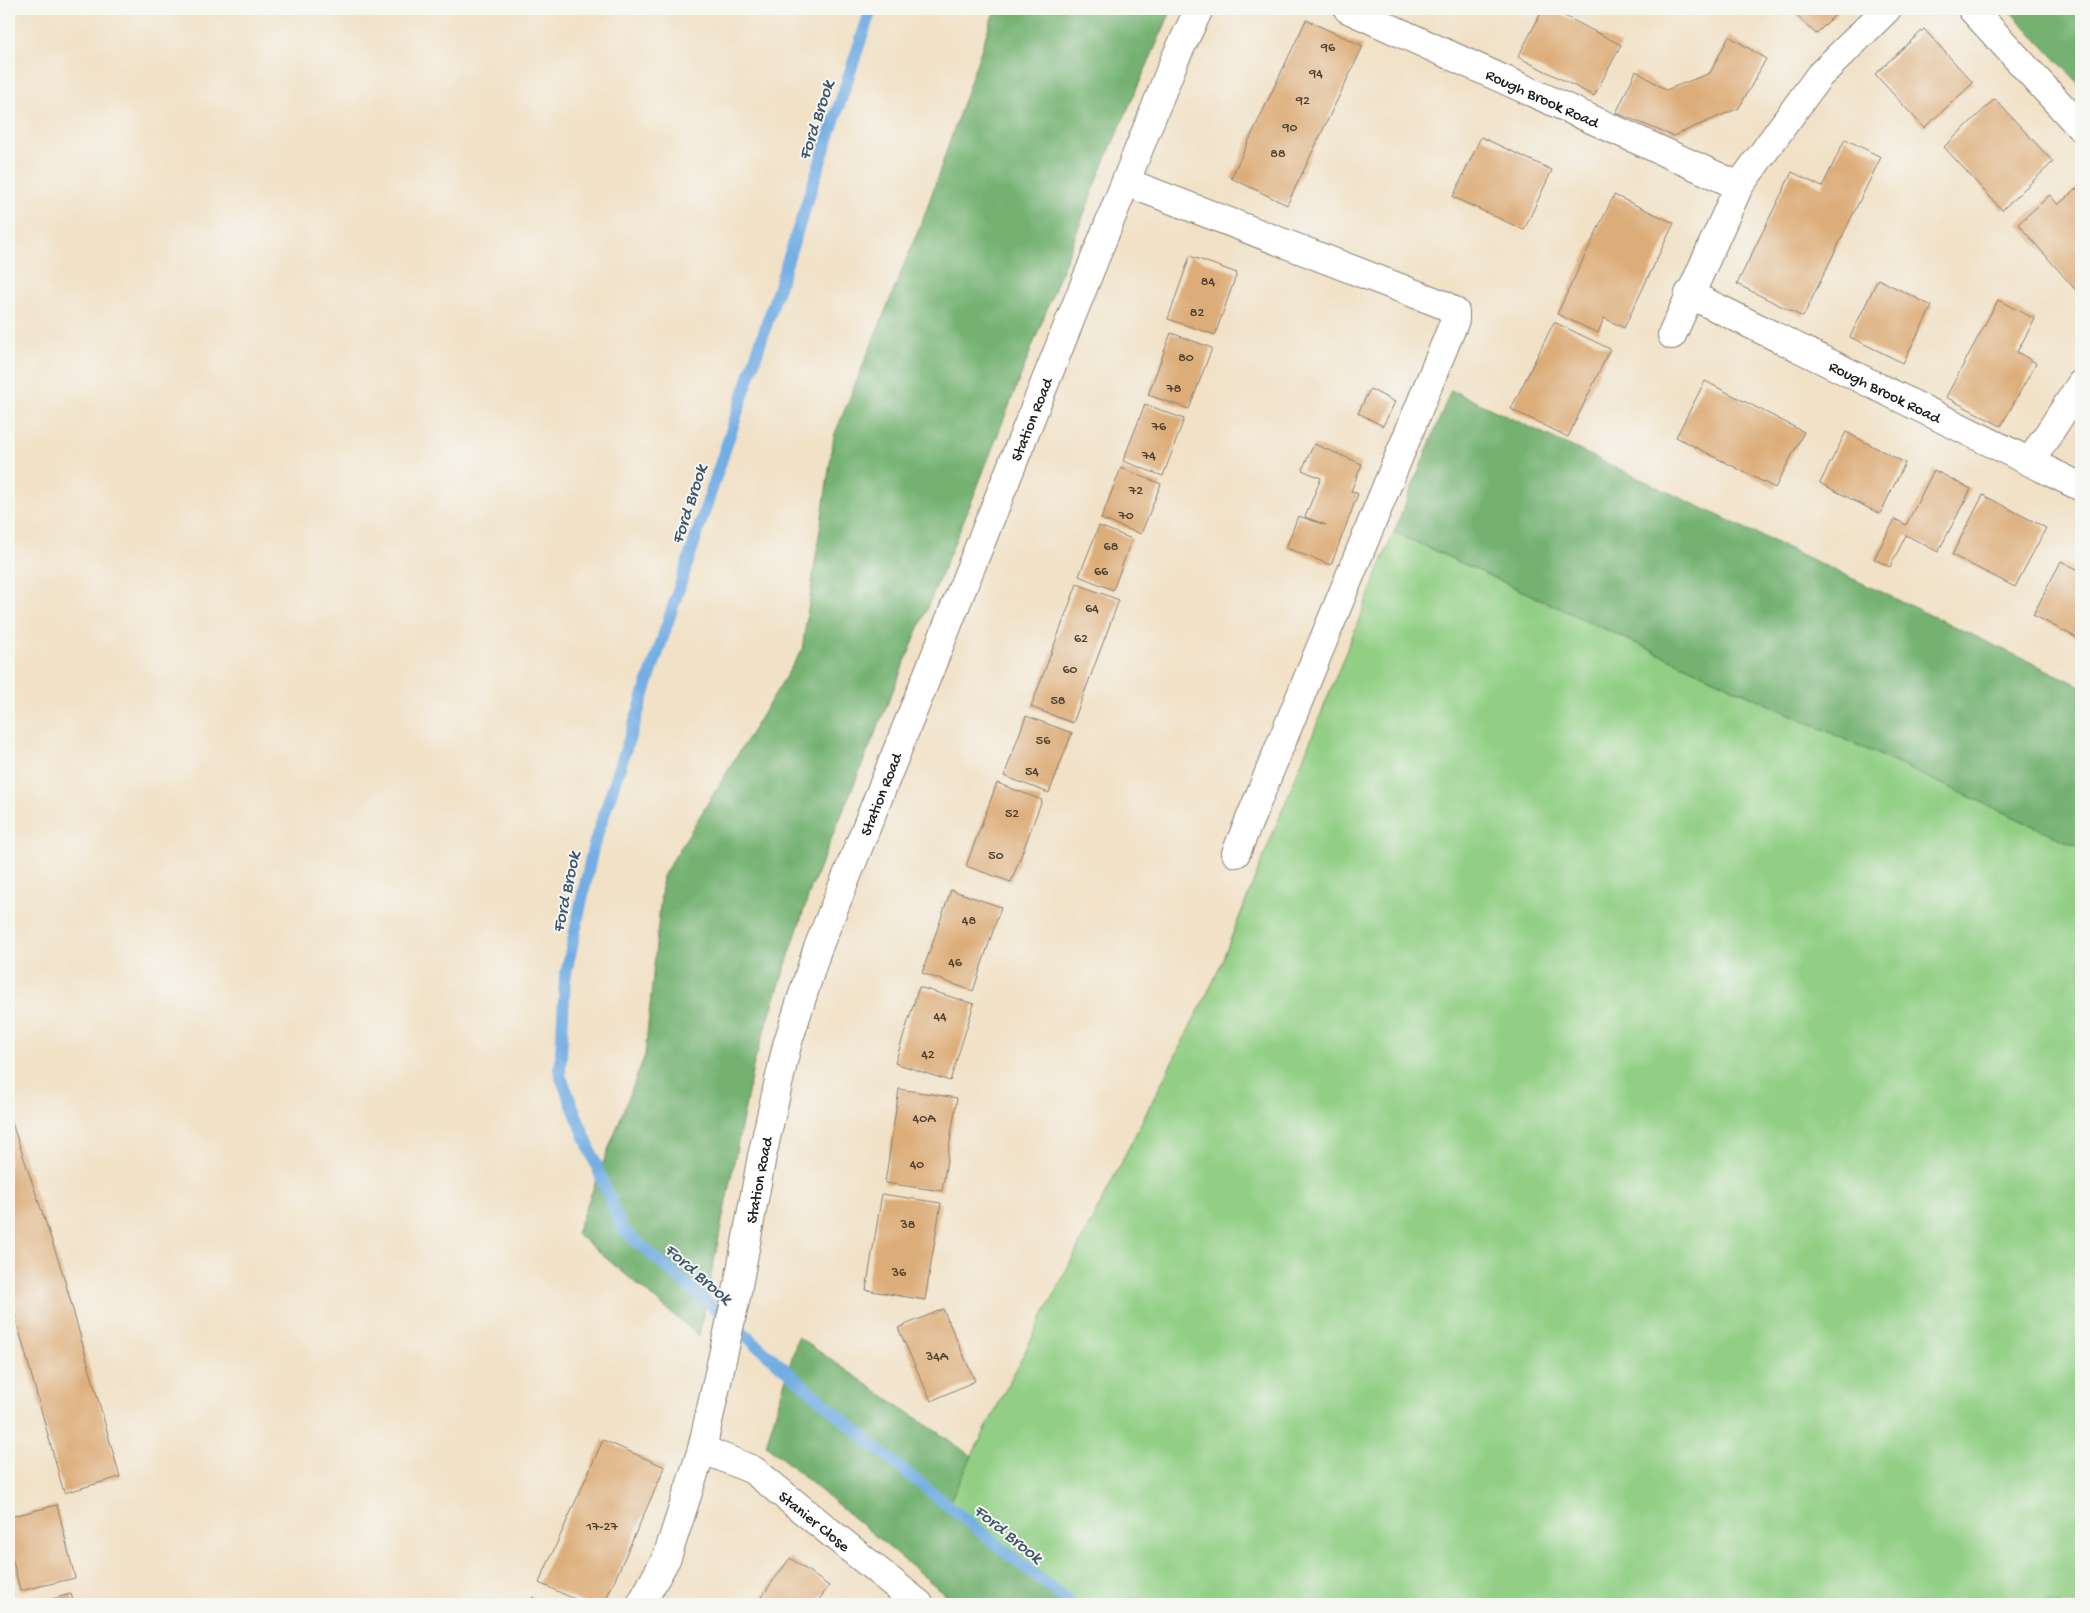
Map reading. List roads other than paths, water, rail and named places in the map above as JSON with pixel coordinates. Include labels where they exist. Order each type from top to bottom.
[{"type":"street","name":"Station Road","points":[[642,1604],[667,1557],[702,1449],[736,1297],[762,1156],[787,1045],[817,950],[1175,59],[1199,9]]},
{"type":"street","name":"Rough Brook Road","points":[[1348,9],[1739,186]]},
{"type":"street","points":[[1672,335],[1739,186],[1819,76],[1887,9]]},
{"type":"street","points":[[1972,9],[2081,128]]},
{"type":"street","points":[[1126,182],[1444,305],[1455,312],[1455,320],[1236,853]]},
{"type":"street","name":"Rough Brook Road","points":[[1689,294],[2081,487]]},
{"type":"street","points":[[2030,462],[2081,384]]},
{"type":"street","name":"Stanier Close","points":[[702,1449],[754,1470],[920,1604]]},
{"type":"waterway","name":"Ford Brook","points":[[871,9],[593,848],[565,978],[560,1075],[622,1229],[881,1452],[1071,1604]]}]
